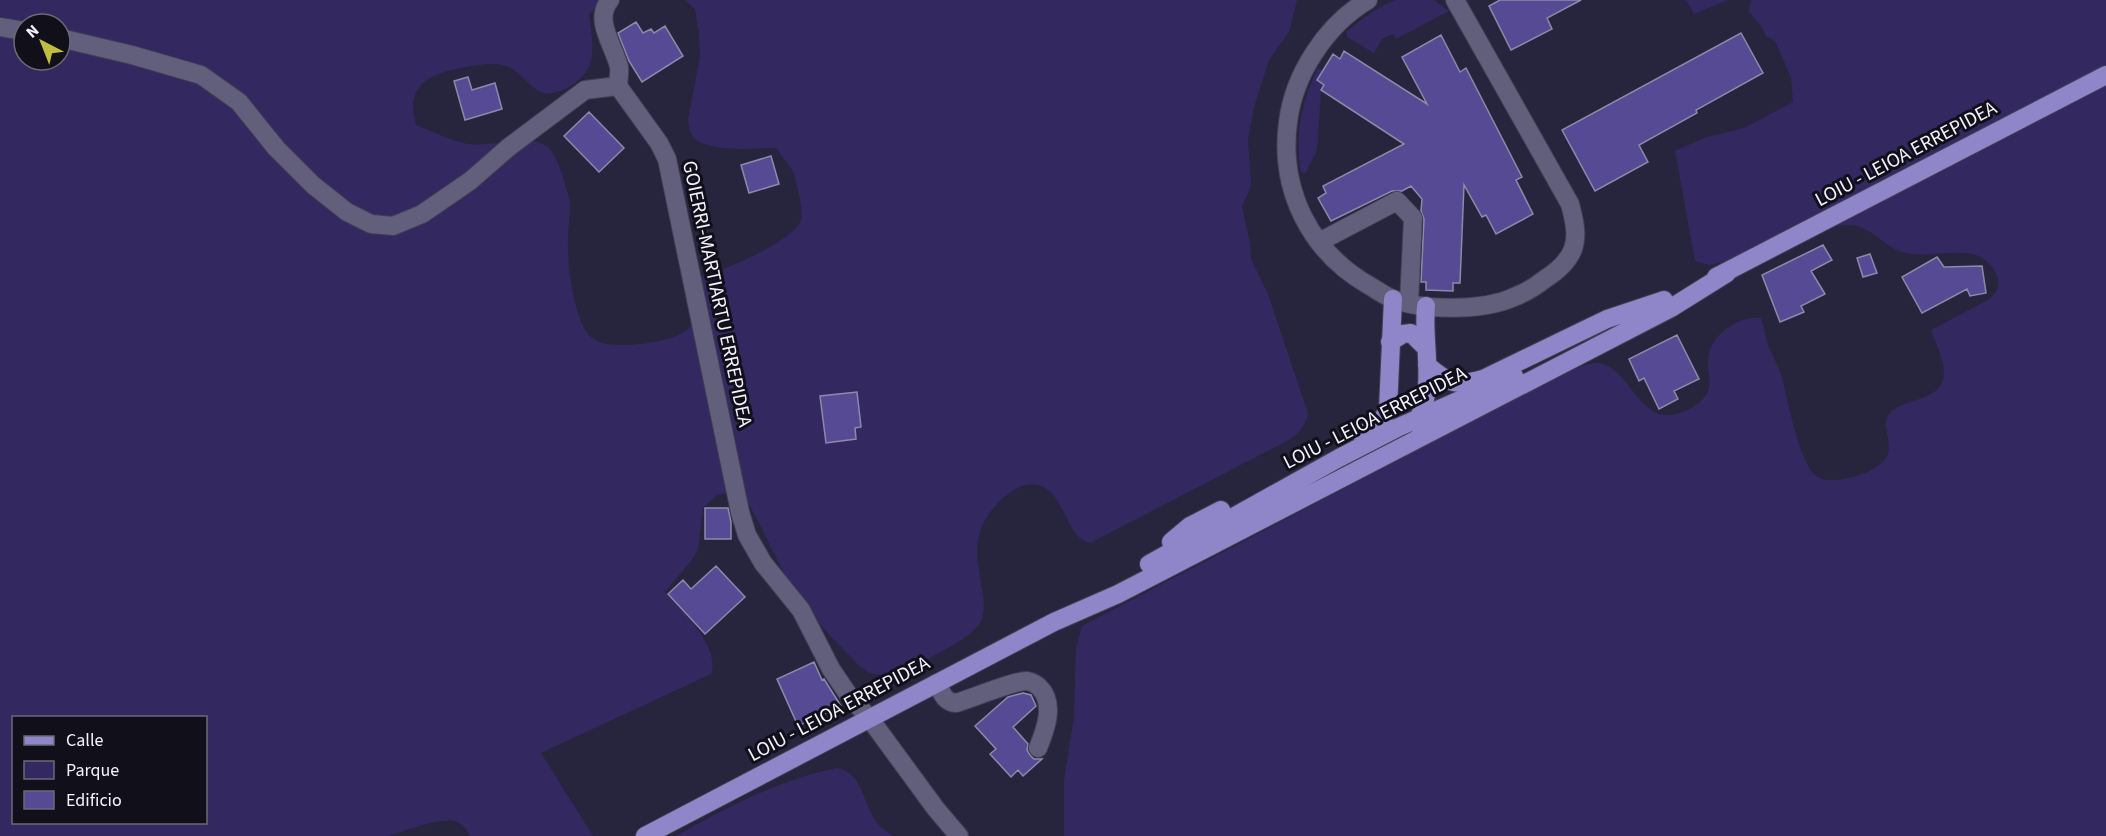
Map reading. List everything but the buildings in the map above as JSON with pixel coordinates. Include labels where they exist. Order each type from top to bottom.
[{"type":"main road","name":"LOIU - LEIOA ERREPIDEA","points":[[1054,622],[1101,591],[1339,458],[1420,417],[1539,365],[1664,300],[1727,273],[2106,75]]},
{"type":"main road","name":"LOIU - LEIOA ERREPIDEA","points":[[645,836],[937,682],[1054,622],[1118,594],[1671,308],[1727,273]]},
{"type":"main road","points":[[1390,342],[1403,334],[1411,333],[1443,378],[1453,383],[1465,384],[1483,379],[1607,319],[1664,300]]},
{"type":"main road","points":[[1152,563],[1174,538],[1190,526],[1376,427],[1384,420],[1388,409],[1390,342],[1409,303]]},
{"type":"main road","points":[[1255,522],[1296,491],[1412,430],[1420,417],[1426,391],[1427,357],[1409,303]]},
{"type":"street","points":[[72,41],[201,75],[239,102],[276,148],[313,185],[347,212],[371,224],[393,226],[422,214],[470,181],[509,147],[585,90],[618,86],[619,69],[603,22],[606,5],[610,0]]},
{"type":"street","points":[[1368,0],[1343,19],[1324,38],[1298,83],[1290,105],[1286,131],[1287,164],[1298,209],[1308,229],[1352,275],[1409,303],[1476,306],[1512,298],[1537,285],[1555,272],[1572,250],[1575,226],[1570,204],[1455,0]]},
{"type":"street","name":"GOIERRI-MARTIARTU ERREPIDEA","points":[[618,86],[667,159],[740,512],[747,535],[763,563],[801,610],[850,697],[870,718],[936,809],[959,836]]},
{"type":"street","points":[[1319,242],[1397,201],[1413,218],[1409,303]]},
{"type":"street","points":[[937,682],[945,698],[956,704],[1025,681],[1036,685],[1045,696],[1047,709],[1044,733],[1038,748]]},
{"type":"green space","points":[[0,0],[607,0],[589,14],[592,57],[589,66],[576,82],[565,89],[543,93],[511,68],[491,64],[476,65],[442,73],[423,83],[417,90],[413,111],[416,125],[462,143],[532,141],[541,143],[552,151],[559,165],[570,202],[568,260],[573,296],[580,318],[585,330],[597,341],[605,344],[630,345],[672,338],[689,328],[694,318],[695,279],[754,256],[770,247],[795,229],[802,216],[794,174],[776,148],[720,148],[700,142],[693,137],[688,119],[700,57],[699,33],[695,9],[685,0],[1297,0],[1289,32],[1269,60],[1254,107],[1248,140],[1251,182],[1242,206],[1251,259],[1268,294],[1308,413],[1305,422],[1294,436],[1090,543],[1081,539],[1074,531],[1057,499],[1049,491],[1040,486],[1027,485],[1014,490],[1003,498],[989,514],[979,534],[977,555],[984,605],[981,621],[970,634],[943,651],[907,669],[885,675],[870,673],[862,668],[811,614],[787,578],[746,500],[732,492],[717,495],[703,508],[698,550],[665,592],[690,619],[705,641],[713,664],[711,674],[541,753],[593,836],[470,836],[461,824],[450,821],[433,822],[389,836],[0,836]]},
{"type":"green space","points":[[1396,0],[1434,0],[1449,11],[1396,39],[1393,34],[1382,39],[1374,53],[1347,37],[1347,31],[1358,22]]},
{"type":"green space","points":[[1686,0],[1728,0],[1694,14]]},
{"type":"green space","points":[[1751,0],[2106,0],[2106,836],[1064,836],[1064,780],[1074,717],[1076,648],[1082,626],[1561,375],[1595,363],[1607,366],[1617,373],[1654,412],[1665,415],[1680,413],[1698,403],[1708,392],[1710,380],[1708,359],[1714,342],[1735,324],[1743,320],[1761,318],[1768,345],[1781,374],[1799,445],[1810,469],[1816,476],[1823,479],[1844,479],[1867,472],[1884,461],[1889,449],[1886,423],[1889,414],[1898,407],[1934,392],[1943,379],[1943,362],[1931,330],[1988,300],[1997,290],[1997,276],[1990,264],[1969,253],[1906,253],[1891,247],[1865,229],[1849,225],[1820,230],[1710,265],[1695,261],[1675,151],[1704,138],[1744,128],[1793,102],[1791,77],[1775,41],[1766,36],[1749,12]]},
{"type":"green space","points":[[1318,68],[1323,71],[1324,85],[1321,91],[1317,150],[1305,174],[1301,172],[1299,159],[1299,132],[1304,105]]},
{"type":"green space","points":[[837,768],[852,775],[857,781],[875,820],[893,836],[676,836],[774,787]]}]
